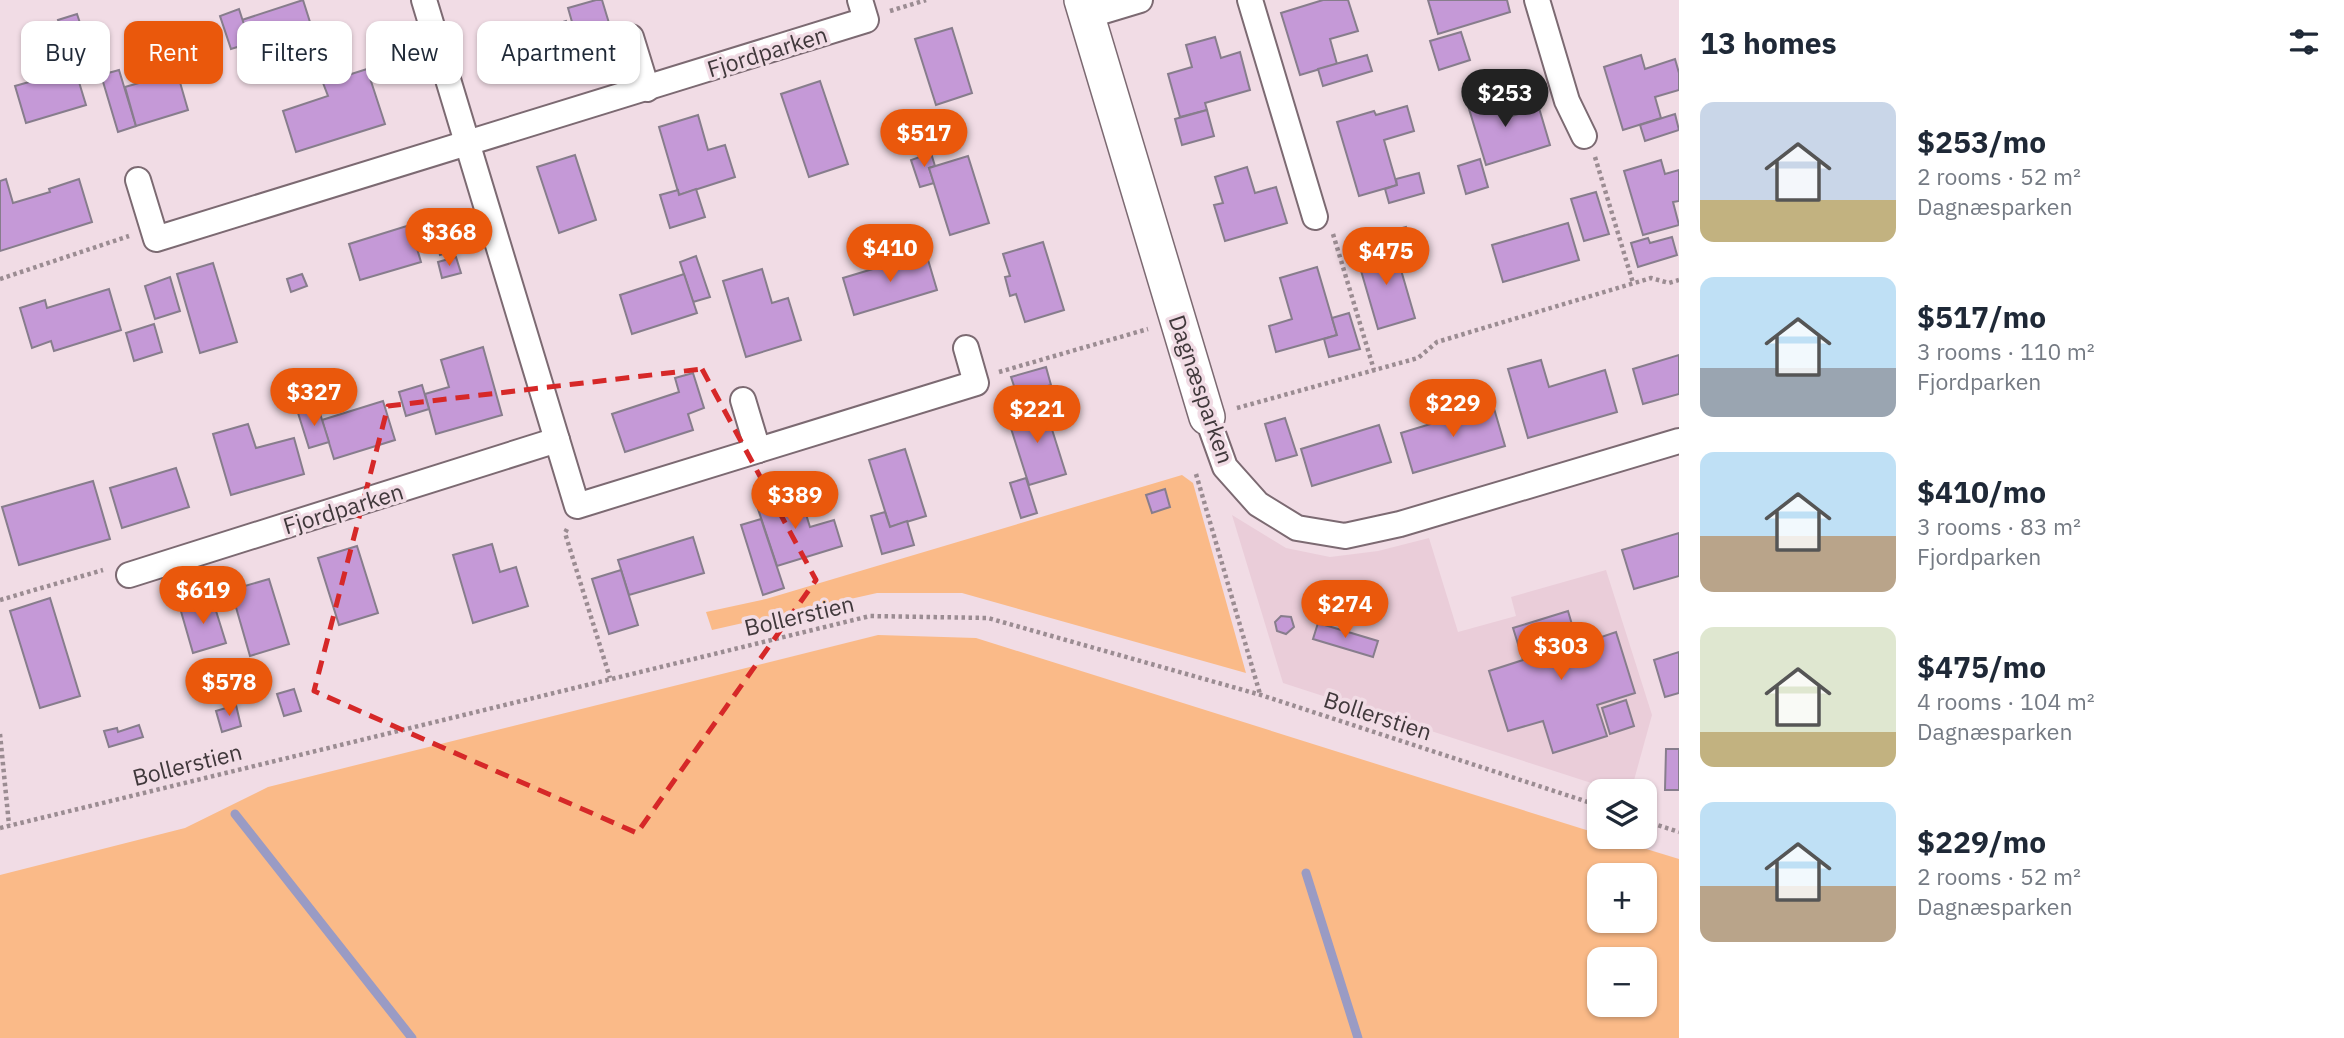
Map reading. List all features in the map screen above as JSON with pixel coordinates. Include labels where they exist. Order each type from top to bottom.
[{"type":"street","points":[[424,0],[577,506],[976,383],[966,348]]},
{"type":"street","name":"Dagnæsparken","points":[[1140,0],[1085,8],[1207,417],[1225,467],[1258,504],[1297,528],[1345,536],[1400,524],[1679,441]]},
{"type":"street","points":[[1251,0],[1315,217]]},
{"type":"street","points":[[1536,0],[1567,101],[1584,136]]},
{"type":"street","name":"Fjordparken","points":[[153,229],[156,239],[647,89],[863,10]]},
{"type":"street","points":[[640,66],[647,89]]},
{"type":"street","points":[[138,180],[153,229]]},
{"type":"street","points":[[743,400],[758,450]]},
{"type":"street","name":"Fjordparken","points":[[130,575],[558,440]]},
{"type":"path","points":[[863,10],[926,0]]},
{"type":"path","points":[[1584,136],[1596,159],[1633,284]]},
{"type":"path","points":[[1315,217],[1334,234],[1374,370]]},
{"type":"path","points":[[0,279],[153,229]]},
{"type":"path","points":[[1207,417],[1418,358],[1437,342],[1651,278],[1670,283],[1679,280]]},
{"type":"path","points":[[976,383],[997,373],[1178,321]]},
{"type":"path","points":[[1192,463],[1261,695]]},
{"type":"path","points":[[577,506],[565,533],[610,678]]},
{"type":"path","points":[[0,600],[106,569],[130,575]]},
{"type":"path","name":"Bollerstien","points":[[0,828],[870,616],[988,618],[1261,695],[1587,802]]},
{"type":"path","points":[[0,734],[9,825]]},
{"type":"path","points":[[1657,825],[1679,832]]},
{"type":"highlighted area","points":[[702,369],[816,580],[637,833],[314,691],[388,406]]},
{"type":"shaded area","points":[[1182,475],[1193,483],[1246,673],[962,593],[877,593],[712,630],[706,612],[766,599]]},
{"type":"shaded area","points":[[1232,515],[1286,548],[1330,557],[1378,551],[1429,538],[1458,632],[1516,616],[1511,597],[1606,570],[1652,715],[1634,779],[1587,779],[1587,782],[1283,683]]},
{"type":"shaded area","points":[[878,635],[976,638],[1587,830],[1587,849],[1646,849],[1679,859],[1679,1038],[0,1038],[0,875],[185,828],[268,787]]},
{"type":"building","points":[[303,0],[310,21],[242,21]]},
{"type":"building","points":[[602,0],[608,21],[572,21],[568,8]]},
{"type":"building","points":[[1323,0],[1348,0],[1358,31],[1330,39],[1337,64],[1300,75],[1281,13]]},
{"type":"building","points":[[1428,0],[1507,0],[1510,12],[1438,34]]},
{"type":"building","points":[[239,9],[243,21],[237,21],[237,47],[231,49],[220,16]]},
{"type":"building","points":[[77,14],[79,21],[58,21]]},
{"type":"building","points":[[952,28],[972,93],[936,105],[915,39]]},
{"type":"building","points":[[1461,32],[1470,60],[1439,70],[1430,41]]},
{"type":"building","points":[[1215,37],[1221,58],[1240,52],[1250,90],[1205,103],[1207,110],[1180,117],[1168,74],[1192,67],[1186,45]]},
{"type":"building","points":[[1367,55],[1372,71],[1323,86],[1318,69]]},
{"type":"building","points":[[1641,55],[1645,69],[1675,59],[1679,73],[1679,90],[1655,97],[1661,118],[1623,130],[1604,67]]},
{"type":"building","points":[[366,69],[366,84],[372,84],[385,124],[296,152],[283,111],[328,96],[323,84],[352,84],[352,74]]},
{"type":"building","points":[[119,70],[136,126],[118,132],[104,84],[110,84],[110,72]]},
{"type":"building","points":[[820,81],[848,164],[809,177],[781,94]]},
{"type":"building","points":[[80,84],[86,105],[26,123],[15,86]]},
{"type":"building","points":[[135,84],[180,84],[188,110],[136,126],[125,87]]},
{"type":"building","points":[[1497,90],[1505,118],[1539,108],[1550,145],[1486,165],[1466,99]]},
{"type":"building","points":[[1407,106],[1414,131],[1384,140],[1397,185],[1359,196],[1337,122],[1374,111],[1376,115]]},
{"type":"building","points":[[1207,110],[1214,136],[1182,145],[1175,119]]},
{"type":"building","points":[[1675,114],[1679,130],[1645,141],[1640,125]]},
{"type":"building","points":[[698,115],[708,150],[725,145],[735,177],[679,195],[659,127]]},
{"type":"building","points":[[931,153],[935,166],[929,168],[934,183],[920,187],[911,160]]},
{"type":"building","points":[[575,155],[596,220],[559,233],[537,167]]},
{"type":"building","points":[[968,156],[989,223],[950,235],[929,168]]},
{"type":"building","points":[[1480,159],[1488,187],[1466,194],[1458,166]]},
{"type":"building","points":[[1661,160],[1665,174],[1679,170],[1679,201],[1673,202],[1679,225],[1643,235],[1624,171]]},
{"type":"building","points":[[1247,167],[1255,193],[1276,187],[1287,223],[1225,241],[1214,205],[1223,203],[1215,177]]},
{"type":"building","points":[[1419,173],[1424,193],[1389,203],[1385,189],[1397,185],[1396,179]]},
{"type":"building","points":[[6,179],[13,203],[50,192],[49,189],[79,179],[92,222],[0,251],[0,181]]},
{"type":"building","points":[[696,189],[705,217],[670,228],[660,195],[678,190],[679,195]]},
{"type":"building","points":[[1596,192],[1609,234],[1584,241],[1571,199]]},
{"type":"building","points":[[443,217],[453,251],[440,255],[430,221]]},
{"type":"building","points":[[1568,223],[1579,260],[1503,282],[1492,245]]},
{"type":"building","points":[[410,225],[421,262],[360,280],[349,244]]},
{"type":"building","points":[[1406,227],[1411,244],[1378,251],[1373,236]]},
{"type":"building","points":[[1672,237],[1677,255],[1638,267],[1631,243],[1648,238],[1650,243]]},
{"type":"building","points":[[1043,242],[1064,310],[1025,322],[1016,294],[1010,296],[1005,277],[1010,276],[1003,254]]},
{"type":"building","points":[[1394,246],[1415,318],[1378,329],[1357,257]]},
{"type":"building","points":[[926,253],[937,290],[854,315],[843,278]]},
{"type":"building","points":[[696,256],[710,297],[693,302],[680,262]]},
{"type":"building","points":[[456,257],[461,273],[442,278],[438,262]]},
{"type":"building","points":[[213,263],[237,342],[200,353],[177,274]]},
{"type":"building","points":[[1317,267],[1337,335],[1276,352],[1269,326],[1292,319],[1280,278]]},
{"type":"building","points":[[762,269],[772,303],[788,298],[801,340],[746,357],[723,281]]},
{"type":"building","points":[[302,274],[307,286],[291,292],[287,279]]},
{"type":"building","points":[[684,274],[697,313],[632,334],[620,295]]},
{"type":"building","points":[[170,277],[180,311],[155,319],[145,286]]},
{"type":"building","points":[[109,289],[121,330],[54,351],[51,341],[32,348],[20,308],[45,300],[47,308]]},
{"type":"building","points":[[1349,313],[1360,349],[1329,357],[1324,339],[1337,335],[1332,318]]},
{"type":"building","points":[[154,324],[162,352],[134,361],[126,333]]},
{"type":"building","points":[[483,347],[502,415],[436,434],[425,394],[449,387],[441,360]]},
{"type":"building","points":[[1679,355],[1679,394],[1643,404],[1633,369]]},
{"type":"building","points":[[1541,360],[1549,387],[1605,370],[1617,412],[1528,438],[1508,369]]},
{"type":"building","points":[[1046,367],[1051,385],[1017,395],[1011,377]]},
{"type":"building","points":[[693,373],[704,408],[688,414],[693,430],[625,452],[612,414],[679,392],[675,378]]},
{"type":"building","points":[[422,385],[429,409],[406,416],[399,392]]},
{"type":"building","points":[[383,401],[395,440],[334,459],[322,420]]},
{"type":"building","points":[[1044,404],[1066,474],[1029,485],[1007,416]]},
{"type":"building","points":[[1493,405],[1505,446],[1413,473],[1401,433]]},
{"type":"building","points":[[318,407],[329,442],[309,448],[298,413]]},
{"type":"building","points":[[1285,418],[1297,455],[1276,461],[1265,424]]},
{"type":"building","points":[[248,424],[256,448],[294,438],[304,474],[231,495],[213,434]]},
{"type":"building","points":[[1379,425],[1391,462],[1312,486],[1301,449]]},
{"type":"building","points":[[905,449],[926,516],[890,527],[869,460]]},
{"type":"building","points":[[176,468],[189,507],[122,528],[110,488]]},
{"type":"building","points":[[1026,478],[1037,513],[1021,518],[1010,483]]},
{"type":"building","points":[[93,481],[110,539],[19,565],[2,507]]},
{"type":"building","points":[[1165,489],[1170,507],[1152,513],[1146,495]]},
{"type":"building","points":[[799,492],[810,527],[834,520],[842,546],[777,566],[757,506]]},
{"type":"building","points":[[885,512],[890,527],[907,521],[914,545],[882,554],[871,516]]},
{"type":"building","points":[[761,519],[784,588],[763,595],[741,525]]},
{"type":"building","points":[[1679,533],[1679,576],[1634,589],[1622,550]]},
{"type":"building","points":[[693,537],[704,573],[629,595],[618,560]]},
{"type":"building","points":[[492,544],[500,572],[516,567],[528,606],[473,623],[453,555]]},
{"type":"building","points":[[357,546],[378,613],[339,625],[318,558]]},
{"type":"building","points":[[621,570],[638,625],[609,634],[592,579]]},
{"type":"building","points":[[269,579],[289,644],[250,656],[231,590]]},
{"type":"building","points":[[50,598],[80,696],[40,708],[10,611]]},
{"type":"building","points":[[212,598],[226,643],[193,653],[180,608]]},
{"type":"building","points":[[1568,611],[1578,645],[1616,632],[1635,693],[1597,705],[1607,736],[1553,753],[1543,721],[1508,731],[1489,671],[1523,660],[1513,628]]},
{"type":"building","points":[[1281,616],[1291,617],[1294,627],[1286,634],[1277,631],[1275,622]]},
{"type":"building","points":[[1318,623],[1378,641],[1373,657],[1313,639]]},
{"type":"building","points":[[1679,652],[1679,693],[1665,697],[1654,660]]},
{"type":"building","points":[[294,689],[301,711],[284,716],[277,694]]},
{"type":"building","points":[[1626,700],[1634,726],[1610,734],[1602,708]]},
{"type":"building","points":[[236,705],[241,726],[222,732],[216,711]]},
{"type":"building","points":[[139,725],[143,737],[109,747],[104,731],[117,728],[118,732]]},
{"type":"building","points":[[1666,749],[1679,749],[1679,790],[1665,790]]},
{"type":"waterway","points":[[235,814],[412,1038]]},
{"type":"waterway","points":[[1306,873],[1358,1038]]}]
